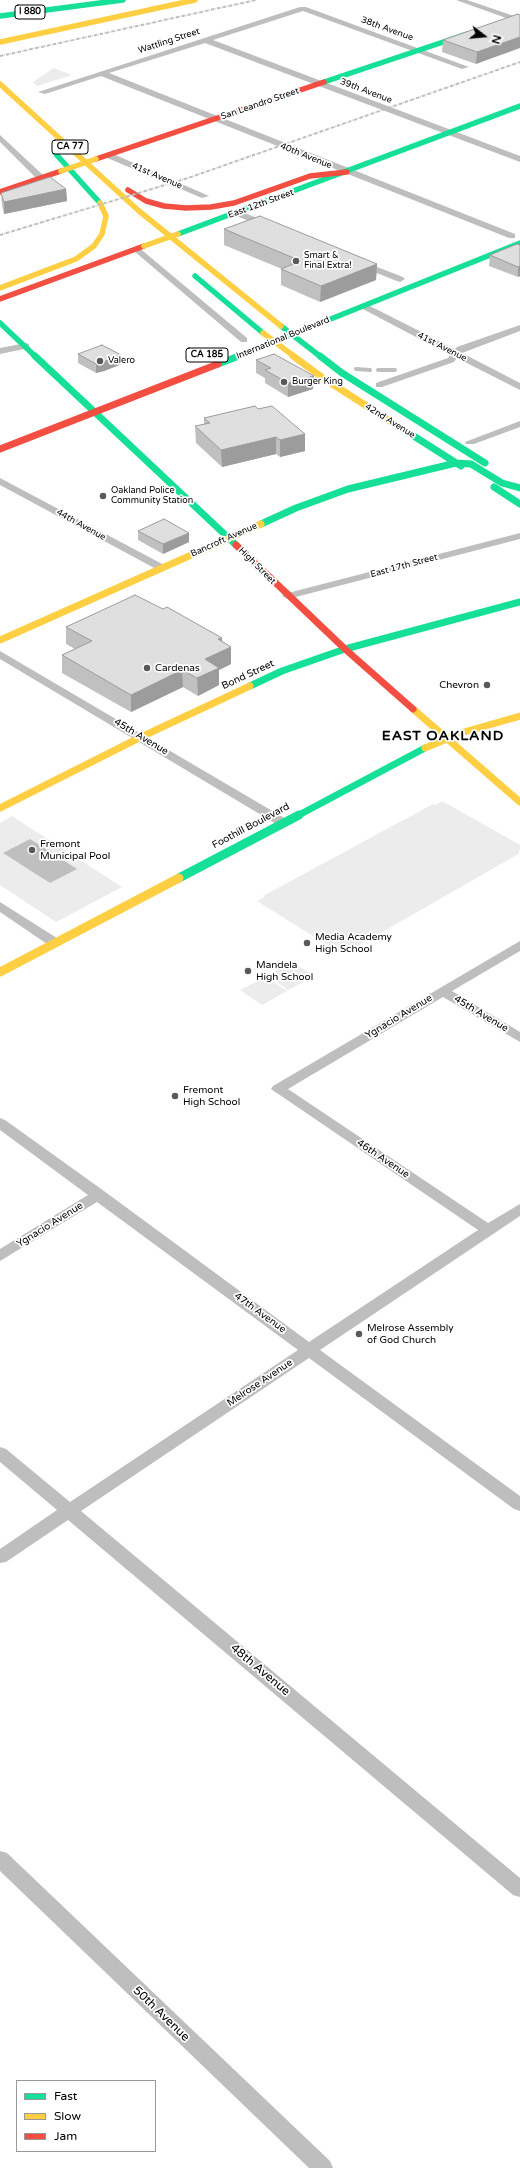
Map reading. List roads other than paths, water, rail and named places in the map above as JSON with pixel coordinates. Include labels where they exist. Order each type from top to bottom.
[{"type":"main road","name":"I 880","points":[[0,16],[123,0]]},
{"type":"main road","points":[[52,21],[104,14],[177,0]]},
{"type":"main road","points":[[0,42],[195,0]]},
{"type":"main road","points":[[498,24],[518,18]]},
{"type":"main road","name":"San Leandro Street","points":[[0,192],[474,31]]},
{"type":"main road","name":"CA 77","points":[[0,84],[176,242],[291,334]]},
{"type":"main road","name":"East 12th Street","points":[[0,299],[347,172],[377,158],[520,106]]},
{"type":"main road","name":"CA 77","points":[[0,288],[76,258],[94,246],[102,234],[106,216],[101,205],[52,151],[111,205]]},
{"type":"main road","points":[[73,151],[139,197],[154,204],[176,208],[223,206],[310,176],[347,172]]},
{"type":"main road","points":[[473,252],[516,234]]},
{"type":"main road","points":[[148,237],[163,251]]},
{"type":"main road","name":"International Boulevard","points":[[0,449],[274,342],[520,242]]},
{"type":"main road","name":"42nd Avenue","points":[[190,272],[274,342],[323,378],[520,504]]},
{"type":"main road","points":[[388,284],[411,276]]},
{"type":"main road","name":"International Boulevard","points":[[232,345],[292,321]]},
{"type":"main road","name":"High Street","points":[[0,323],[90,402],[96,412],[345,649],[474,760],[520,802]]},
{"type":"main road","name":"42nd Avenue","points":[[291,334],[342,373],[520,487]]},
{"type":"main road","points":[[73,409],[90,402]]},
{"type":"main road","points":[[456,463],[471,464],[502,482],[520,487]]},
{"type":"main road","name":"Bancroft Avenue","points":[[0,640],[330,494],[380,480],[456,463]]},
{"type":"main road","name":"Bond Street","points":[[0,808],[141,737],[282,671],[345,649],[520,602]]},
{"type":"main road","name":"Foothill Boulevard","points":[[0,972],[411,754],[447,738],[520,716]]},
{"type":"street","points":[[460,0],[518,18]]},
{"type":"street","name":"Wattling Street","points":[[42,92],[303,9]]},
{"type":"street","name":"38th Avenue","points":[[303,9],[465,67]]},
{"type":"street","name":"39th Avenue","points":[[205,40],[520,159]]},
{"type":"street","name":"40th Avenue","points":[[101,73],[347,172],[516,234]]},
{"type":"street","points":[[0,137],[41,178]]},
{"type":"street","name":"41st Avenue","points":[[108,155],[206,196]]},
{"type":"street","points":[[236,212],[279,230]]},
{"type":"street","points":[[509,247],[520,252]]},
{"type":"street","points":[[140,248],[244,340]]},
{"type":"street","points":[[349,259],[400,279]]},
{"type":"street","name":"41st Avenue","points":[[364,306],[520,387]]},
{"type":"street","points":[[378,385],[452,360],[460,349],[520,328]]},
{"type":"street","points":[[0,351],[26,346]]},
{"type":"street","points":[[470,442],[520,424]]},
{"type":"street","name":"44th Avenue","points":[[0,481],[162,568]]},
{"type":"street","name":"East 17th Street","points":[[288,596],[520,536]]},
{"type":"street","name":"45th Avenue","points":[[0,654],[282,822]]},
{"type":"street","points":[[0,906],[55,943]]},
{"type":"street","name":"Ygnacio Avenue","points":[[278,1089],[520,944]]},
{"type":"street","name":"45th Avenue","points":[[443,991],[520,1038]]},
{"type":"street","name":"46th Avenue","points":[[278,1089],[488,1230]]},
{"type":"street","name":"47th Avenue","points":[[0,1122],[520,1504]]},
{"type":"street","name":"Ygnacio Avenue","points":[[0,1256],[99,1194]]},
{"type":"street","name":"Melrose Avenue","points":[[0,1557],[520,1209]]},
{"type":"street","name":"48th Avenue","points":[[0,1453],[520,1888]]},
{"type":"street","name":"50th Avenue","points":[[0,1859],[323,2168]]},
{"type":"waterway","points":[[356,369],[370,370]]},
{"type":"waterway","points":[[378,370],[395,370]]},
{"type":"railway","points":[[0,56],[256,0]]},
{"type":"railway","points":[[0,235],[188,178],[520,62]]},
{"type":"place","name":"Smart & Final Extra!","points":[[296,261]]},
{"type":"place","name":"Valero","points":[[100,361]]},
{"type":"place","name":"Burger King","points":[[284,382]]},
{"type":"place","name":"Oakland Police Community Station","points":[[103,496]]},
{"type":"place","name":"Cardenas","points":[[147,668]]},
{"type":"place","name":"Chevron","points":[[487,685]]},
{"type":"place","name":"Fremont Municipal Pool","points":[[32,850]]},
{"type":"place","name":"Media Academy High School","points":[[307,943]]},
{"type":"place","name":"Mandela High School","points":[[248,971]]},
{"type":"place","name":"Fremont High School","points":[[175,1096]]},
{"type":"place","name":"Melrose Assembly of God Church","points":[[359,1334]]},
{"type":"district","name":"EAST OAKLAND","points":[[443,736]]}]
